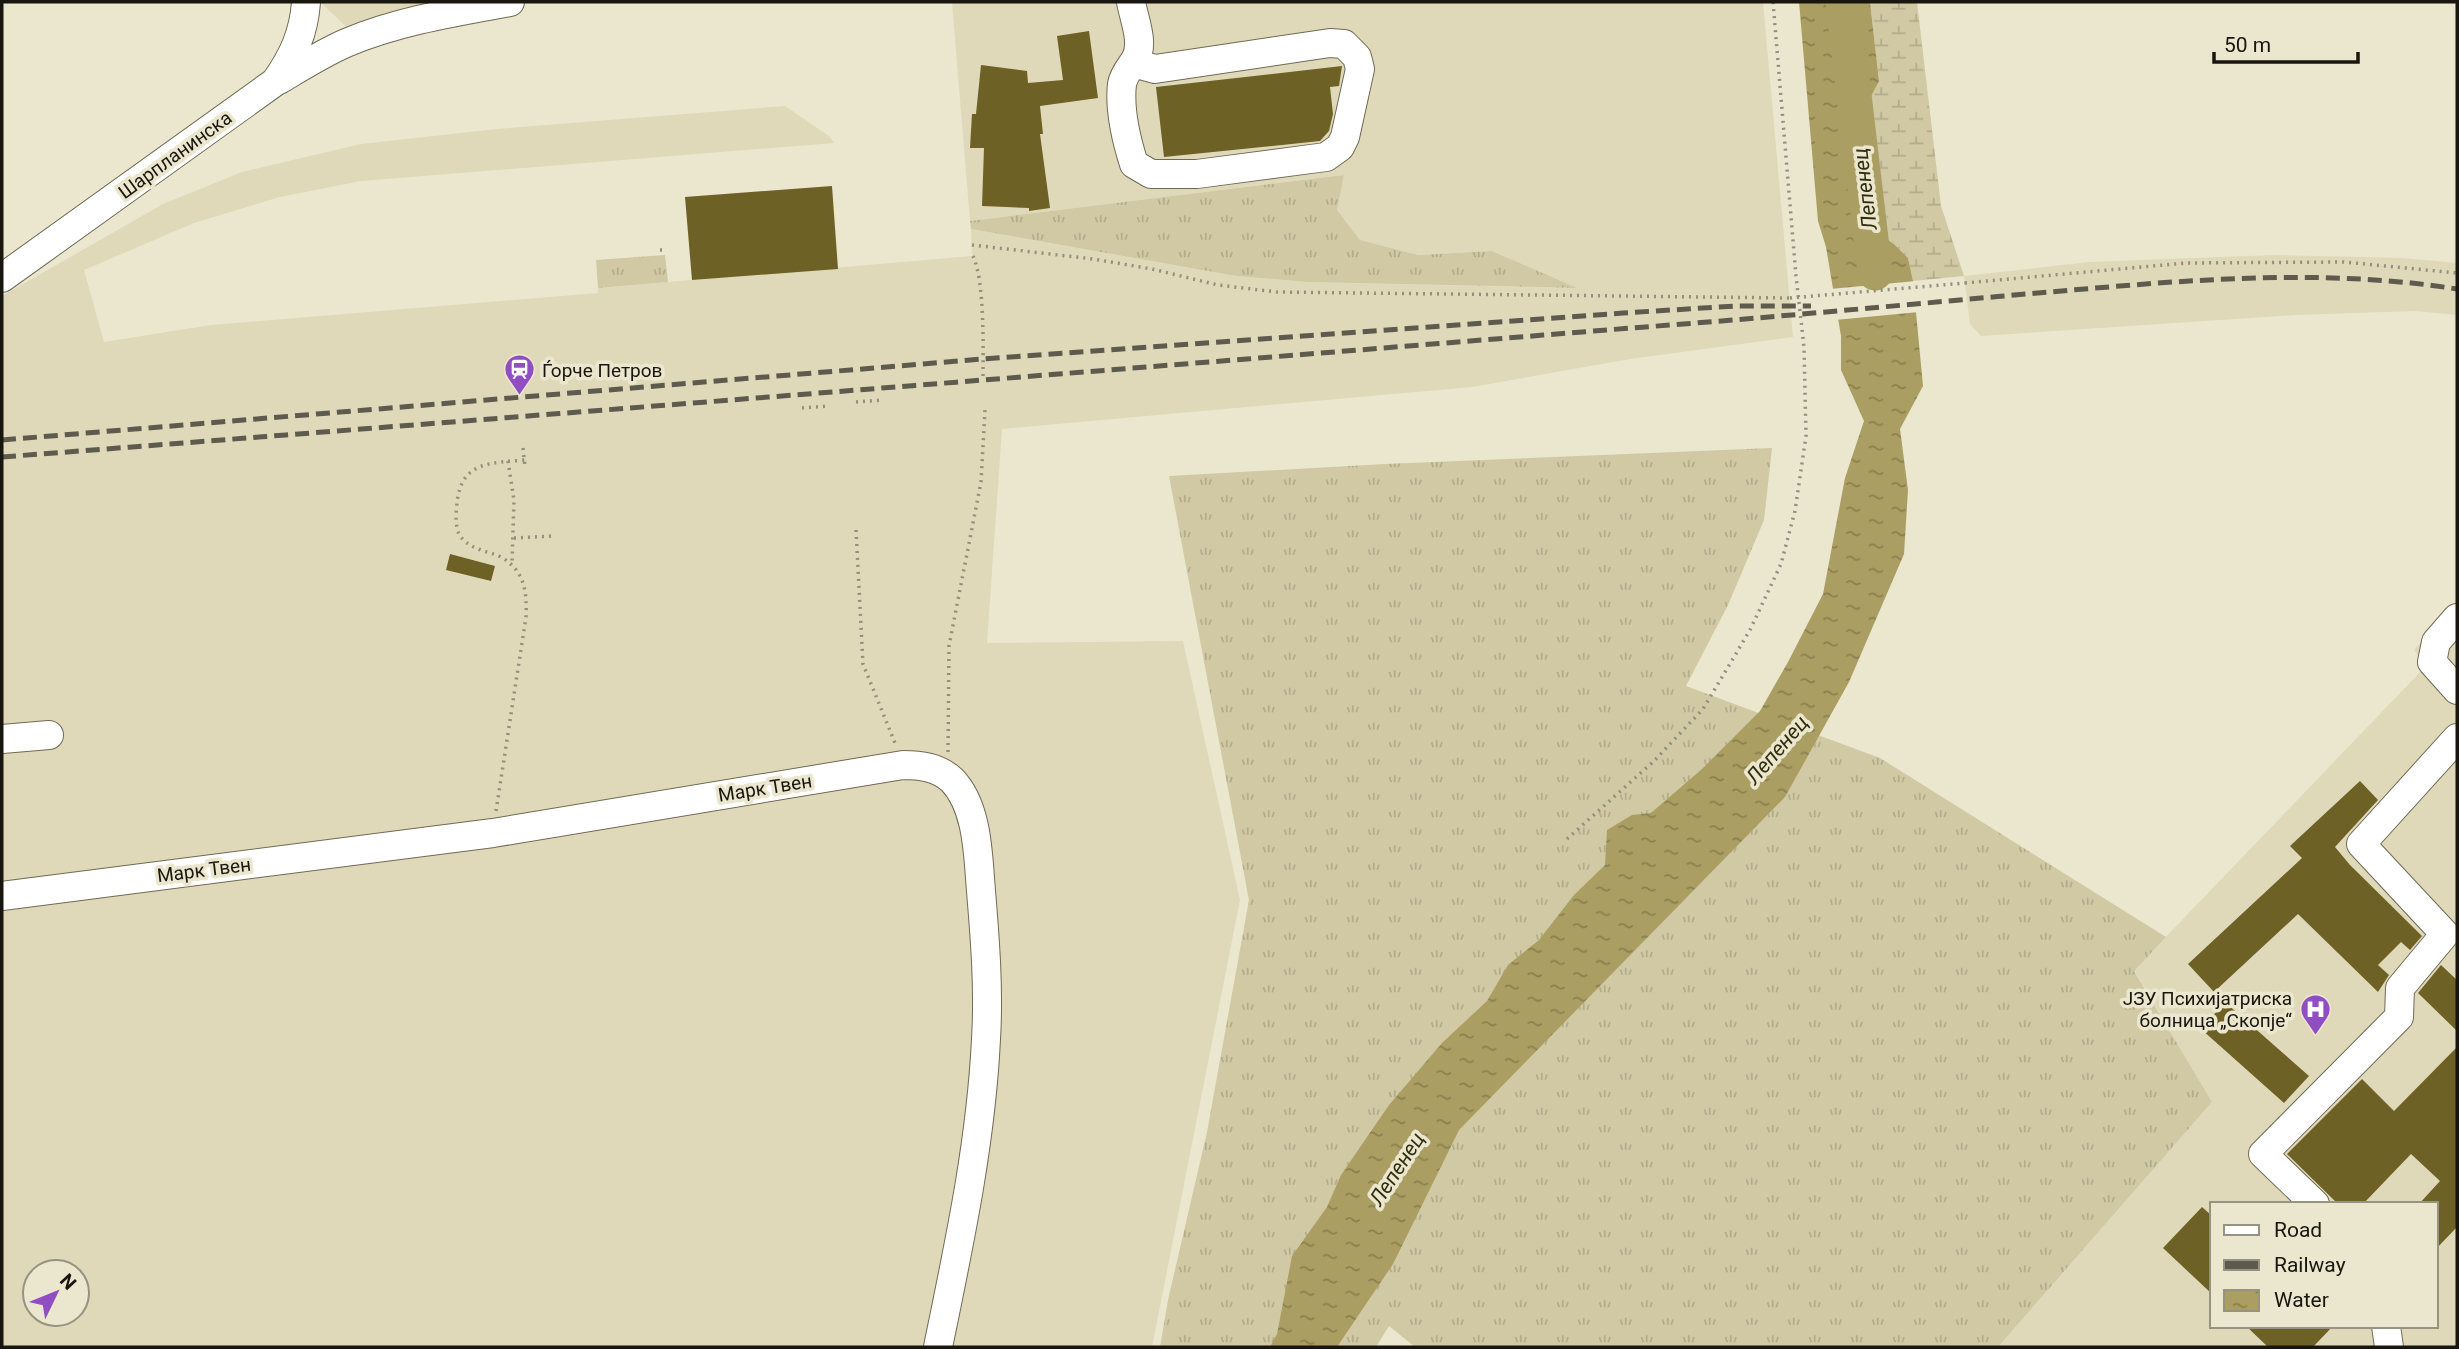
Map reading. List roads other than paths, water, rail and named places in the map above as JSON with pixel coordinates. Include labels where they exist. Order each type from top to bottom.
[{"type":"street","name":"Шарпланинска","points":[[2,278],[275,82],[296,47],[306,2]]},
{"type":"street","points":[[275,82],[327,52],[377,32],[433,17],[510,2]]},
{"type":"street","points":[[1131,2],[1139,45],[1136,59],[1122,82],[1122,106],[1127,141],[1135,164],[1151,174],[1197,174],[1326,157],[1340,147],[1345,137],[1360,69],[1357,57],[1344,44],[1330,43],[1155,69],[1144,66],[1136,59]]},
{"type":"street","points":[[2457,618],[2436,642],[2432,662],[2457,690]]},
{"type":"street","points":[[2,739],[49,735]]},
{"type":"street","points":[[2313,1202],[2263,1153],[2399,1017],[2400,988],[2445,934],[2361,844],[2457,738]]},
{"type":"street","name":"Марк Твен","points":[[2,896],[493,833],[903,765],[926,765],[950,778],[964,796],[978,855],[985,942],[986,1037],[980,1119],[938,1347]]},
{"type":"street","points":[[2386,1328],[2389,1347]]},
{"type":"water","points":[[1799,2],[1870,2],[1879,81],[1847,142],[1859,221],[1894,244],[1908,258],[1913,281],[1923,386],[1900,429],[1908,490],[1904,554],[1849,682],[1785,797],[1459,1130],[1393,1264],[1337,1347],[1270,1347],[1277,1334],[1292,1256],[1327,1207],[1341,1175],[1389,1105],[1442,1043],[1487,1001],[1508,965],[1539,940],[1574,895],[1605,865],[1607,830],[1632,815],[1651,813],[1702,769],[1760,711],[1823,594],[1845,478],[1864,421],[1841,370],[1841,336],[1826,247],[1818,221]]},
{"type":"waterway","name":"Лепенец","points":[[1843,2],[1875,273]]},
{"type":"railway","points":[[2,457],[1682,324],[2143,284],[2300,277],[2405,282],[2457,289]]},
{"type":"railway","points":[[2,440],[983,359],[1623,313],[1735,306],[1811,306]]},
{"type":"place","name":"Ѓорче Петров","points":[[519,397]]},
{"type":"place","name":"ЈЗУ Психијатриска болница „Скопје“","points":[[2315,1036]]}]
